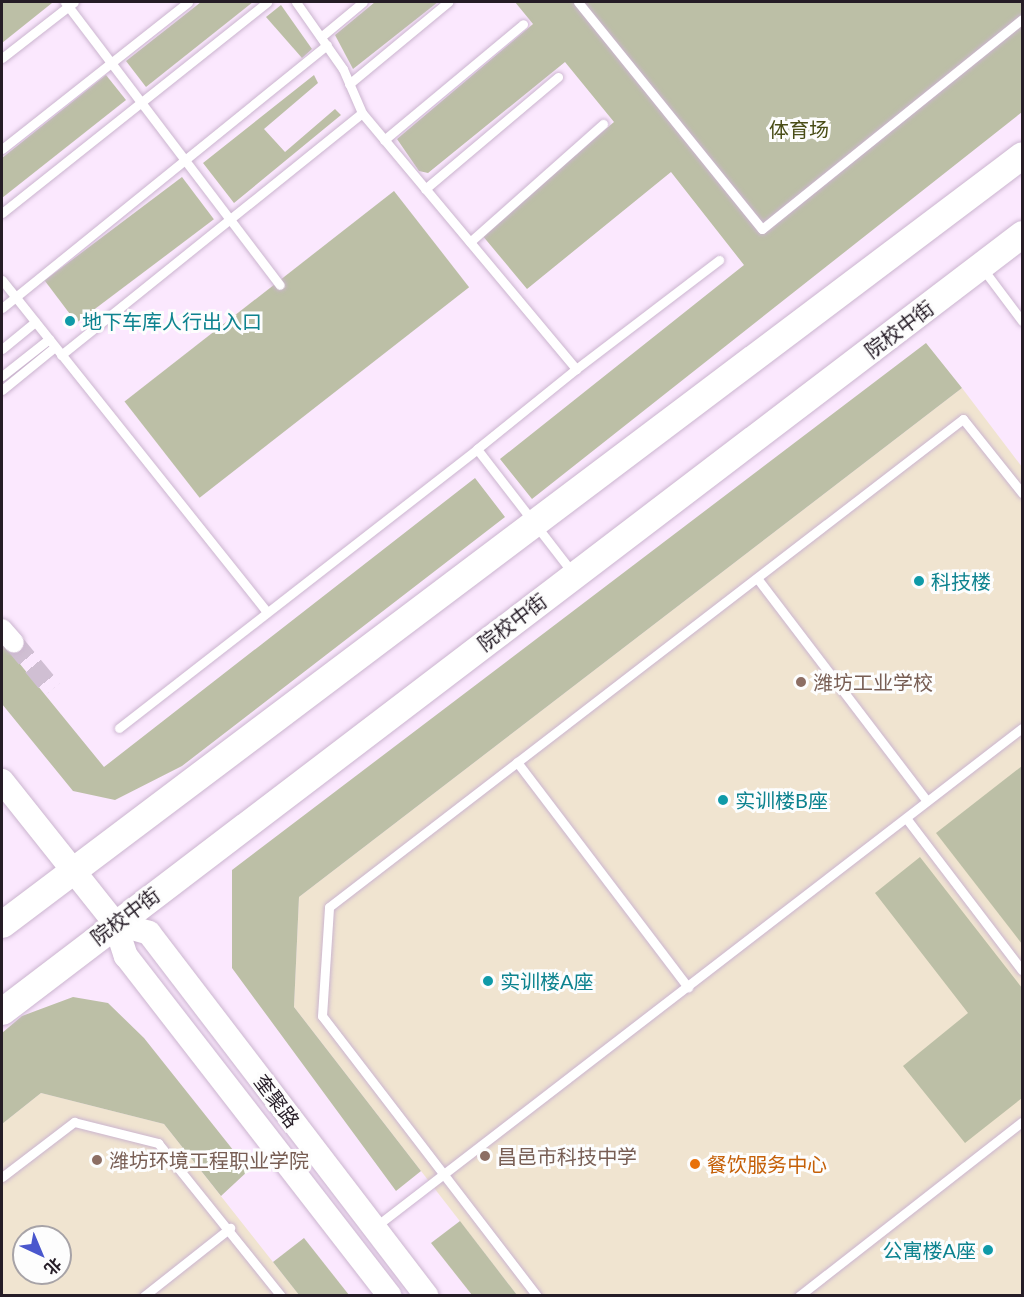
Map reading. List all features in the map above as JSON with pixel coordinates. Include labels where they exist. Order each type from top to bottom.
[{"type":"main road","points":[[2,924],[1023,155]]},
{"type":"main road","name":"院校中街","points":[[2,1011],[1023,234]]},
{"type":"street","name":"奎聚路","points":[[2,781],[71,871],[115,923],[126,956],[390,1296]]},
{"type":"street","name":"奎聚路","points":[[115,923],[149,933],[427,1296]]},
{"type":"lane","points":[[2,149],[188,2]]},
{"type":"lane","points":[[2,213],[140,100],[267,2]]},
{"type":"lane","points":[[296,2],[327,45],[362,113],[576,369]]},
{"type":"lane","points":[[321,36],[363,2]]},
{"type":"lane","points":[[349,84],[448,2]]},
{"type":"lane","points":[[578,2],[762,229],[1023,19]]},
{"type":"lane","points":[[2,58],[69,3],[280,285]]},
{"type":"lane","points":[[384,140],[523,24]]},
{"type":"lane","points":[[2,308],[186,162],[327,45]]},
{"type":"lane","points":[[425,189],[558,77]]},
{"type":"lane","points":[[62,356],[362,113]]},
{"type":"lane","points":[[470,242],[603,124]]},
{"type":"lane","points":[[119,728],[576,369],[719,260]]},
{"type":"lane","points":[[981,267],[1023,321]]},
{"type":"lane","points":[[2,280],[266,611]]},
{"type":"lane","points":[[2,348],[35,322]]},
{"type":"lane","points":[[2,376],[52,343]]},
{"type":"lane","points":[[2,390],[52,343]]},
{"type":"lane","points":[[537,1296],[322,1016],[329,907],[963,419],[1023,493]]},
{"type":"lane","points":[[477,449],[574,575]]},
{"type":"lane","points":[[757,579],[927,801]]},
{"type":"lane","points":[[374,1228],[1023,728]]},
{"type":"lane","points":[[517,762],[688,987]]},
{"type":"lane","points":[[906,818],[1023,970]]},
{"type":"lane","points":[[2,1178],[74,1122],[158,1143],[230,1228],[281,1296]]},
{"type":"lane","points":[[799,1296],[1023,1122]]},
{"type":"lane","points":[[144,1296],[230,1228]]},
{"type":"shaded area","name":"潍坊工业学校","points":[[962,388],[1022,467],[1022,1295],[517,1295],[294,1007],[299,897]]},
{"type":"shaded area","name":"潍坊环境工程职业学院","points":[[41,1093],[164,1124],[299,1295],[2,1296],[2,1124]]},
{"type":"green space","points":[[2,2],[51,2],[52,3],[2,43]]},
{"type":"green space","points":[[201,2],[253,2],[146,87],[126,61]]},
{"type":"green space","points":[[375,2],[438,2],[353,69],[335,35]]},
{"type":"green space","name":"体育场","points":[[515,2],[1022,2],[1022,112],[532,499],[500,459],[744,265],[671,172],[527,289],[482,235],[614,122],[565,62],[428,173],[419,171],[397,139],[533,24]]},
{"type":"green space","points":[[281,5],[312,49],[302,58],[266,17]]},
{"type":"green space","points":[[106,75],[126,100],[2,198],[2,158]]},
{"type":"green space","points":[[314,75],[318,83],[264,129],[285,152],[335,109],[341,115],[234,203],[203,163]]},
{"type":"green space","points":[[182,177],[214,219],[77,323],[45,281]]},
{"type":"green space","points":[[394,191],[469,287],[200,498],[125,402]]},
{"type":"green space","points":[[926,343],[962,388],[299,897],[294,1007],[421,1171],[396,1191],[232,968],[232,870]]},
{"type":"green space","points":[[475,478],[505,517],[182,766],[115,800],[73,791],[2,704],[2,642],[104,767]]},
{"type":"green space","points":[[1022,766],[1022,944],[936,833]]},
{"type":"green space","points":[[920,857],[1022,988],[1022,1098],[965,1143],[903,1066],[968,1013],[875,893]]},
{"type":"green space","points":[[73,997],[108,1003],[144,1038],[249,1170],[221,1196],[164,1124],[41,1093],[2,1124],[2,1033],[22,1016]]},
{"type":"green space","points":[[460,1221],[517,1295],[472,1295],[431,1243]]},
{"type":"green space","points":[[304,1238],[349,1295],[299,1295],[273,1262]]},
{"type":"tunnel","points":[[14,643],[52,689]]},
{"type":"place","name":"地下车库人行出入口","points":[[70,321]]},
{"type":"place","name":"科技楼","points":[[919,581]]},
{"type":"place","name":"潍坊工业学校","points":[[801,682]]},
{"type":"place","name":"实训楼B座","points":[[723,800]]},
{"type":"place","name":"实训楼A座","points":[[488,981]]},
{"type":"place","name":"昌邑市科技中学","points":[[485,1156]]},
{"type":"place","name":"潍坊环境工程职业学院","points":[[97,1160]]},
{"type":"place","name":"餐饮服务中心","points":[[695,1164]]},
{"type":"place","name":"公寓楼A座","points":[[988,1250]]}]
